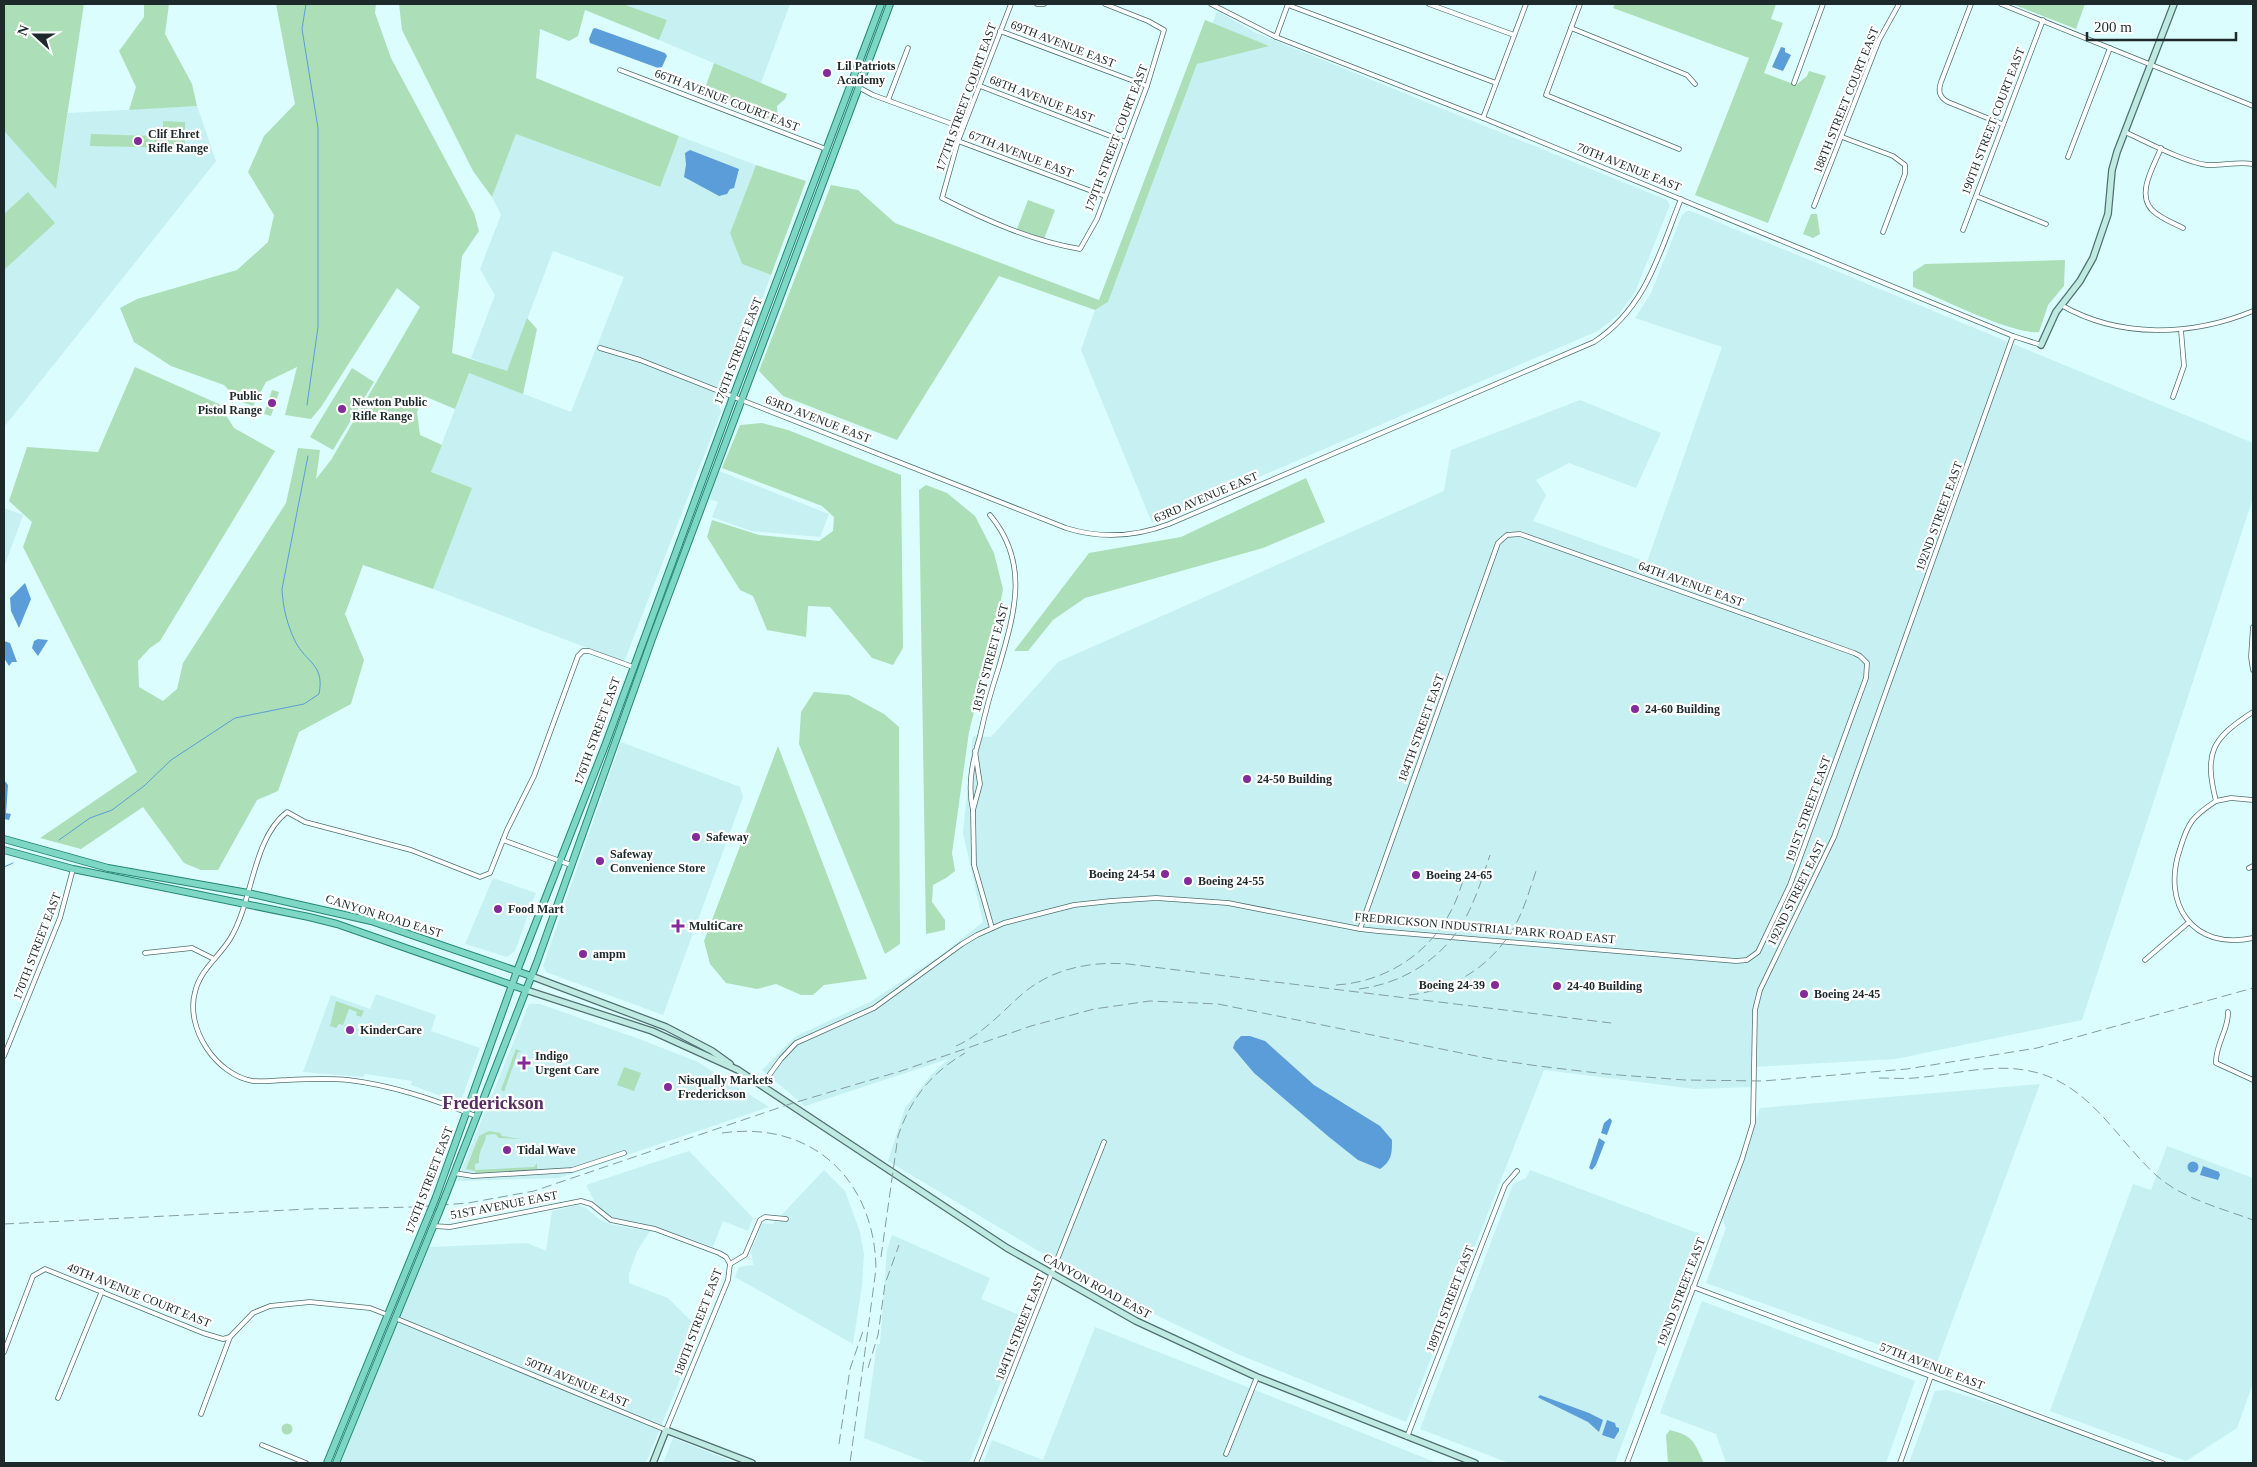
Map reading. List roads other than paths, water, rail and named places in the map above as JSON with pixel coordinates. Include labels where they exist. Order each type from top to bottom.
[{"type":"main road","name":"176TH STREET EAST","points":[[336,1463],[392,1317],[517,971],[561,861],[706,468],[881,4]]},
{"type":"main road","name":"176TH STREET EAST","points":[[327,1463],[433,1226],[526,990],[639,675],[890,4]]},
{"type":"main road","points":[[2041,345],[2061,304],[2087,269],[2106,224],[2110,206],[2112,170],[2124,132],[2174,4]]},
{"type":"main road","points":[[811,214],[809,210],[814,181]]},
{"type":"main road","points":[[704,500],[709,471],[706,468]]},
{"type":"main road","points":[[639,675],[638,668],[646,644],[644,636]]},
{"type":"main road","name":"CANYON ROAD EAST","points":[[4,839],[108,868],[248,893],[371,921],[531,976],[666,1027],[712,1051],[967,1222],[1052,1275],[1136,1321],[1257,1378],[1475,1463]]},
{"type":"main road","name":"CANYON ROAD EAST","points":[[4,850],[73,869],[337,924],[526,990],[652,1031],[738,1070]]},
{"type":"main road","points":[[73,869],[78,865],[108,868]]},
{"type":"main road","name":"180TH STREET EAST","points":[[653,1463],[666,1430]]},
{"type":"main road","name":"50TH AVENUE EAST","points":[[666,1430],[752,1463]]},
{"type":"street","name":"177TH STREET COURT EAST","points":[[1011,4],[958,141],[942,198],[975,215],[1056,244],[1080,249]]},
{"type":"street","points":[[1037,4],[1044,4]]},
{"type":"street","name":"179TH STREET COURT EAST","points":[[1080,249],[1096,219],[1126,142],[1147,86],[1164,30],[1148,21],[1105,4]]},
{"type":"street","name":"70TH AVENUE EAST","points":[[1211,4],[1276,37],[1483,118],[2013,336],[2041,345]]},
{"type":"street","points":[[1429,4],[1514,35]]},
{"type":"street","points":[[1483,118],[1526,4]]},
{"type":"street","points":[[1580,4],[1546,95],[1680,149]]},
{"type":"street","points":[[1794,83],[1823,4]]},
{"type":"street","name":"188TH STREET COURT EAST","points":[[1814,206],[1879,40],[1899,4]]},
{"type":"street","points":[[1971,4],[1941,82],[1939,93],[1948,102],[2002,124]]},
{"type":"street","points":[[2001,4],[2151,63],[2253,106]]},
{"type":"street","points":[[1276,37],[1288,5],[1496,83]]},
{"type":"street","name":"190TH STREET COURT EAST","points":[[1963,230],[2043,20]]},
{"type":"street","points":[[1571,28],[1687,75],[1695,84]]},
{"type":"street","name":"69TH AVENUE EAST","points":[[1000,31],[1147,86]]},
{"type":"street","points":[[888,100],[908,48]]},
{"type":"street","points":[[2068,157],[2110,48]]},
{"type":"street","name":"66TH AVENUE COURT EAST","points":[[620,70],[826,149]]},
{"type":"street","name":"68TH AVENUE EAST","points":[[980,86],[1126,142]]},
{"type":"street","points":[[858,87],[963,128]]},
{"type":"street","points":[[2124,132],[2200,163],[2243,162],[2253,164]]},
{"type":"street","points":[[1842,137],[1898,158],[1905,167],[1905,174],[1883,232]]},
{"type":"street","name":"67TH AVENUE EAST","points":[[958,141],[1105,196]]},
{"type":"street","points":[[2161,148],[2146,183],[2146,199],[2152,210],[2183,228]]},
{"type":"street","points":[[1976,196],[2046,224]]},
{"type":"street","name":"63RD AVENUE EAST","points":[[600,348],[640,360],[1066,528],[1102,535],[1141,533],[1169,524],[1594,342],[1618,324],[1642,293],[1681,200]]},
{"type":"street","points":[[2061,304],[2094,319],[2124,327],[2151,330],[2182,330],[2224,322],[2253,311]]},
{"type":"street","points":[[2173,397],[2184,366],[2182,330]]},
{"type":"street","name":"192ND STREET EAST","points":[[1627,1463],[1753,1124],[1755,1010],[1760,990],[1834,837],[2013,336]]},
{"type":"street","name":"181ST STREET EAST","points":[[990,515],[1001,530],[1009,546],[1016,572],[1016,590],[1011,626],[975,751],[970,796],[973,810],[974,865],[992,928]]},
{"type":"street","name":"64TH AVENUE EAST","points":[[1505,537],[1510,534],[1520,534],[1854,653],[1867,663]]},
{"type":"street","name":"184TH STREET EAST","points":[[1360,929],[1498,544],[1505,537]]},
{"type":"street","points":[[2253,627],[2251,657],[2253,670]]},
{"type":"street","points":[[476,1116],[433,1100],[371,1083],[330,1079],[264,1081],[243,1078],[218,1064],[211,1056],[194,1018],[195,992],[204,972],[230,939],[263,848],[273,826],[287,812],[305,822],[411,850],[480,877],[490,872],[534,776],[577,658],[583,651],[589,651],[633,667]]},
{"type":"street","name":"191ST STREET EAST","points":[[1753,956],[1760,950],[1790,885],[1866,678],[1867,663]]},
{"type":"street","points":[[2216,801],[2210,776],[2214,748],[2228,729],[2253,712]]},
{"type":"street","name":"181ST STREET EAST","points":[[973,810],[980,784],[975,751]]},
{"type":"street","points":[[2253,800],[2231,798],[2216,801],[2198,814],[2188,827],[2175,865],[2174,885],[2177,902],[2188,923],[2204,933],[2221,939],[2242,941],[2253,938]]},
{"type":"street","points":[[504,840],[571,865]]},
{"type":"street","name":"170TH STREET EAST","points":[[4,1056],[60,918],[73,869]]},
{"type":"street","name":"FREDRICKSON INDUSTRIAL PARK ROAD EAST","points":[[762,1085],[781,1058],[796,1043],[874,1008],[962,944],[992,928],[1032,915],[1074,905],[1156,898],[1228,903],[1360,929],[1736,962],[1747,960],[1753,956]]},
{"type":"street","points":[[2146,960],[2188,923]]},
{"type":"street","points":[[146,953],[192,948],[214,959]]},
{"type":"street","points":[[2228,1012],[2227,1021],[2216,1052],[2216,1062],[2253,1080]]},
{"type":"street","points":[[195,1039],[202,1037]]},
{"type":"street","name":"184TH STREET EAST","points":[[976,1463],[1104,1142]]},
{"type":"street","points":[[454,1172],[473,1176],[572,1170],[624,1153]]},
{"type":"street","name":"189TH STREET EAST","points":[[1407,1437],[1505,1185],[1517,1171]]},
{"type":"street","name":"51ST AVENUE EAST","points":[[433,1226],[450,1227],[578,1201],[591,1204],[611,1220],[655,1229],[719,1253],[726,1257],[730,1264]]},
{"type":"street","name":"180TH STREET EAST","points":[[666,1430],[728,1280],[730,1264],[745,1255],[760,1220],[765,1218],[786,1219]]},
{"type":"street","name":"49TH AVENUE COURT EAST","points":[[4,1352],[31,1281],[40,1270],[51,1270],[203,1333],[223,1338],[230,1337]]},
{"type":"street","name":"57TH AVENUE EAST","points":[[1694,1287],[2163,1463]]},
{"type":"street","points":[[58,1398],[102,1291]]},
{"type":"street","name":"50TH AVENUE EAST","points":[[230,1337],[253,1313],[270,1306],[289,1303],[337,1304],[370,1308],[666,1430]]},
{"type":"street","points":[[200,1414],[230,1337]]},
{"type":"street","points":[[1900,1463],[1931,1376]]},
{"type":"street","points":[[1226,1454],[1257,1378]]},
{"type":"street","points":[[262,1445],[306,1463]]},
{"type":"water","points":[[595,28],[665,53],[667,56],[662,67],[658,68],[590,43],[589,39]]},
{"type":"water","points":[[1781,47],[1785,48],[1785,52],[1791,55],[1783,71],[1772,67]]},
{"type":"water","points":[[690,150],[739,169],[734,188],[730,189],[727,194],[719,196],[684,177],[685,153]]},
{"type":"water","points":[[25,583],[31,599],[19,628],[11,611],[10,598]]},
{"type":"water","points":[[38,639],[48,640],[38,656],[32,648],[34,641]]},
{"type":"water","points":[[4,641],[10,643],[17,662],[12,662],[9,666],[4,658]]},
{"type":"water","points":[[4,780],[8,785],[6,813],[11,814],[9,820],[4,819]]},
{"type":"water","points":[[1241,1036],[1250,1036],[1265,1041],[1314,1085],[1380,1126],[1392,1140],[1391,1153],[1387,1163],[1380,1169],[1358,1160],[1254,1073],[1233,1048],[1235,1042]]},
{"type":"water","points":[[1610,1118],[1612,1121],[1607,1135],[1601,1133],[1604,1123]]},
{"type":"water","points":[[1599,1138],[1605,1142],[1596,1165],[1592,1170],[1589,1168]]},
{"type":"water","points":[[2191,1162],[2195,1162],[2198,1167],[2197,1171],[2191,1172],[2188,1169],[2188,1165]]},
{"type":"water","points":[[2203,1166],[2219,1172],[2218,1180],[2200,1175]]},
{"type":"water","points":[[1540,1395],[1603,1420],[1599,1432],[1588,1422],[1539,1398]]},
{"type":"water","points":[[1607,1420],[1615,1423],[1616,1427],[1619,1428],[1614,1439],[1602,1435]]},
{"type":"waterway","points":[[306,4],[302,29],[318,128],[318,327],[307,405]]},
{"type":"waterway","points":[[59,840],[90,818],[112,810],[144,786],[171,760],[235,718],[304,704],[319,694],[320,684],[317,670],[299,648],[292,635],[283,603],[282,589],[308,456]]},
{"type":"waterway","points":[[4,867],[13,863]]},
{"type":"railway","points":[[1359,989],[1377,986],[1410,973],[1439,953],[1451,940],[1470,909],[1490,855]]},
{"type":"railway","points":[[1409,995],[1425,993],[1455,982],[1482,965],[1494,954],[1517,922],[1536,871]]},
{"type":"railway","points":[[1336,985],[1372,978],[1405,962],[1419,951],[1444,923],[1455,903],[1465,875]]},
{"type":"railway","points":[[956,1046],[982,1030],[1020,996],[1044,979],[1071,969],[1113,963],[1611,1023]]},
{"type":"railway","points":[[4,1224],[309,1209],[416,1207],[468,1203],[534,1191],[790,1104],[901,1071],[1031,1026],[1094,1009],[1150,1001],[1218,1004],[1491,1059],[1538,1066],[1606,1074],[1685,1080],[1763,1081],[1907,1069],[2037,1048],[2253,988]]},
{"type":"railway","points":[[881,1257],[898,1136],[903,1122],[916,1098],[932,1078],[965,1053]]},
{"type":"railway","points":[[1879,1078],[1914,1078],[2006,1068],[2038,1073],[2057,1080],[2074,1090],[2089,1103],[2143,1162],[2167,1184],[2190,1197],[2253,1220]]},
{"type":"railway","points":[[722,1133],[754,1131],[784,1136],[810,1147],[832,1163],[851,1183],[864,1208],[873,1237],[876,1269],[850,1463]]},
{"type":"railway","points":[[868,1368],[878,1335],[885,1284],[899,1245]]},
{"type":"railway","points":[[839,1444],[850,1369],[864,1328]]},
{"type":"place","name":"Lil Patriots Academy","points":[[827,73]]},
{"type":"place","name":"Clif Ehret Rifle Range","points":[[138,141]]},
{"type":"place","name":"Public Pistol Range","points":[[272,403]]},
{"type":"place","name":"Newton Public Rifle Range","points":[[342,409]]},
{"type":"place","name":"24-60 Building","points":[[1635,709]]},
{"type":"place","name":"24-50 Building","points":[[1247,779]]},
{"type":"place","name":"Safeway","points":[[696,837]]},
{"type":"place","name":"Safeway Convenience Store","points":[[600,861]]},
{"type":"place","name":"Boeing 24-54","points":[[1165,874]]},
{"type":"place","name":"Boeing 24-65","points":[[1416,875]]},
{"type":"place","name":"Boeing 24-55","points":[[1188,881]]},
{"type":"place","name":"Food Mart","points":[[498,909]]},
{"type":"place","name":"MultiCare","points":[[678,926]]},
{"type":"place","name":"ampm","points":[[583,954]]},
{"type":"place","name":"Boeing 24-39","points":[[1495,985]]},
{"type":"place","name":"24-40 Building","points":[[1557,986]]},
{"type":"place","name":"Boeing 24-45","points":[[1804,994]]},
{"type":"place","name":"KinderCare","points":[[350,1030]]},
{"type":"place","name":"Indigo Urgent Care","points":[[524,1063]]},
{"type":"place","name":"Nisqually Markets Frederickson","points":[[668,1087]]},
{"type":"place","name":"Tidal Wave","points":[[507,1150]]},
{"type":"district","name":"Frederickson","points":[[493,1103]]}]
